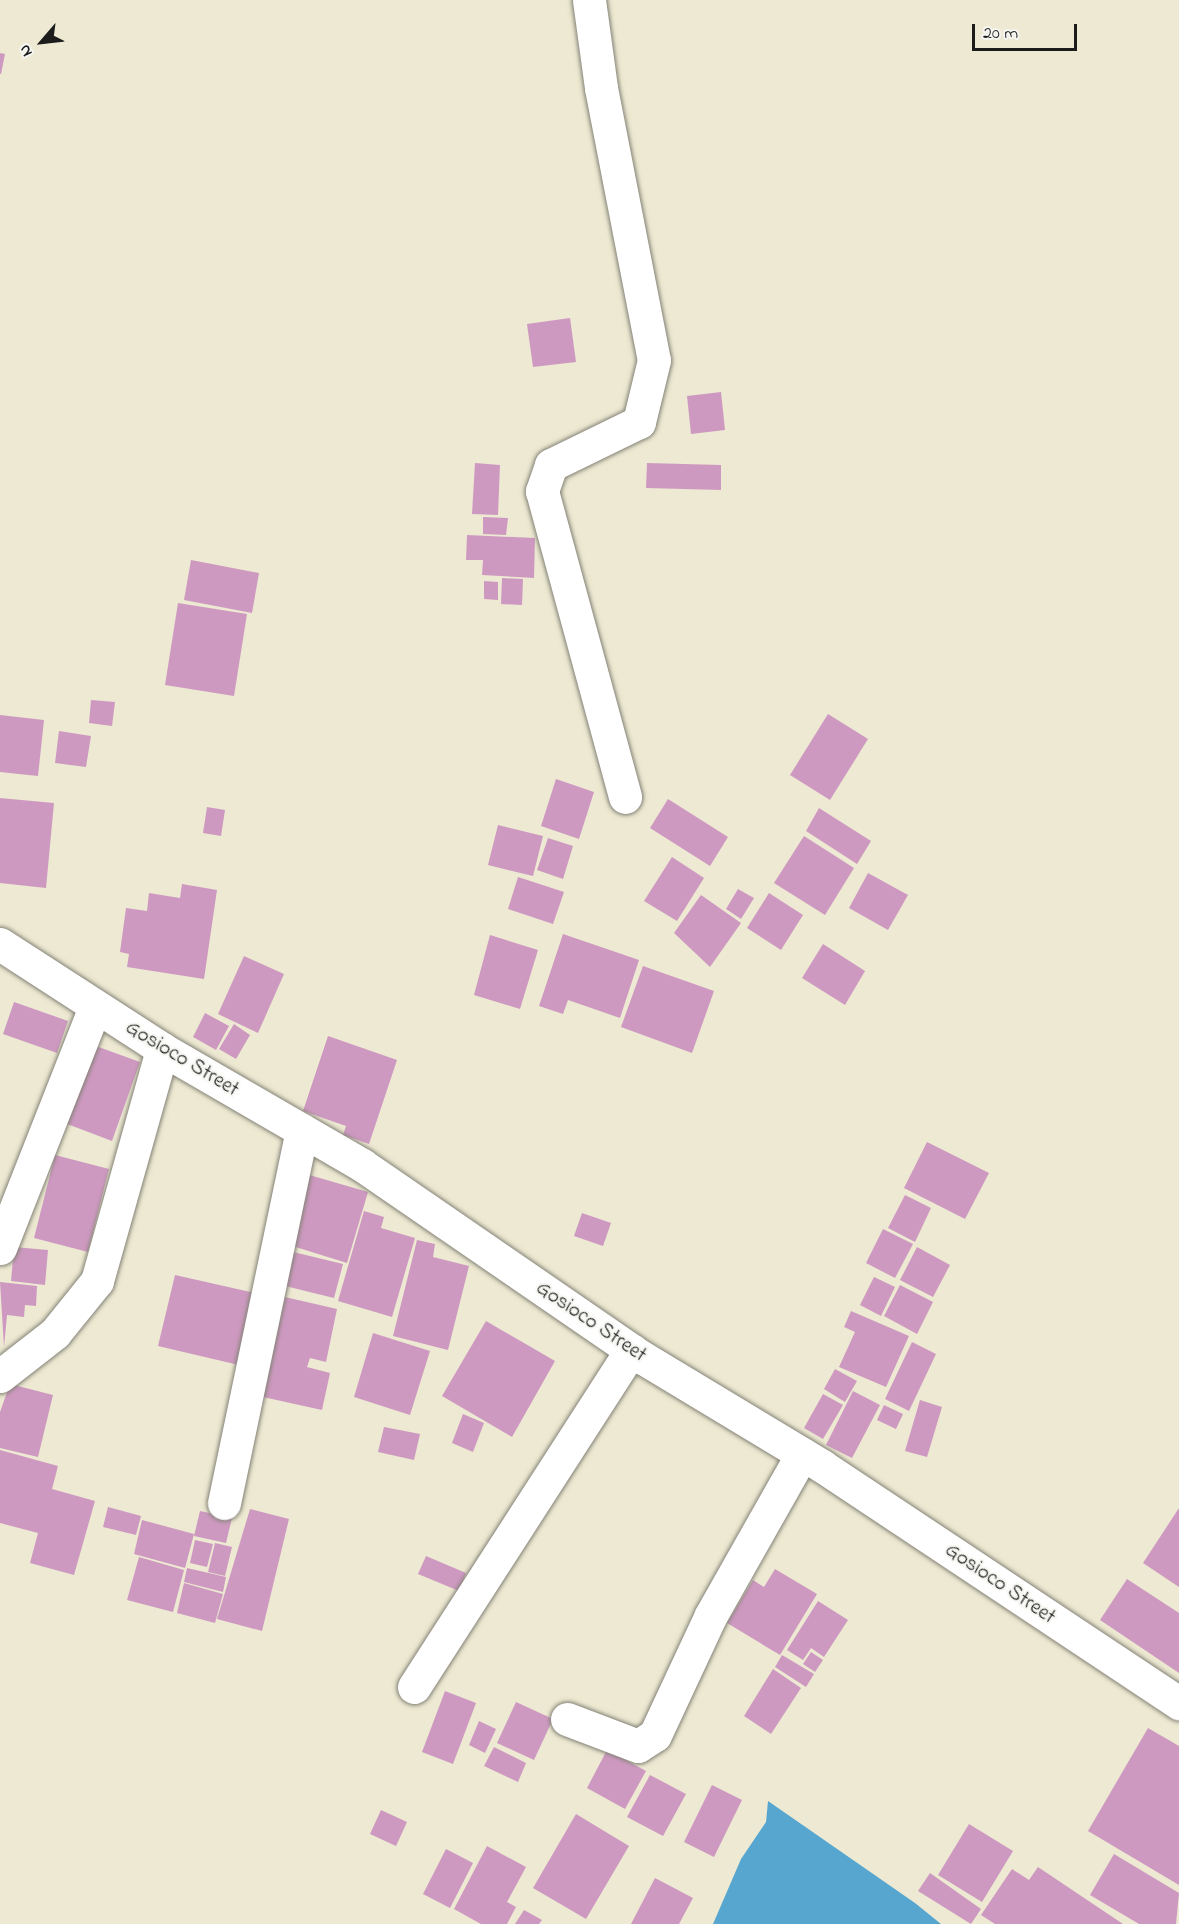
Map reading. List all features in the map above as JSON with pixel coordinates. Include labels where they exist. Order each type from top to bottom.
[{"type":"street","points":[[589,0],[620,194],[654,360],[639,422],[551,465],[542,491],[625,797]]},
{"type":"street","name":"Gosioco Street","points":[[0,944],[162,1049],[302,1130],[632,1350],[802,1454],[1179,1703]]},
{"type":"street","points":[[0,1248],[95,1006]]},
{"type":"street","points":[[0,1376],[56,1333],[97,1281],[162,1049]]},
{"type":"street","points":[[224,1503],[302,1130]]},
{"type":"street","points":[[414,1687],[632,1350]]},
{"type":"street","points":[[567,1719],[638,1746],[655,1735],[711,1616],[802,1454]]},
{"type":"water","points":[[768,1801],[915,1903],[941,1924],[713,1924],[741,1859],[766,1822]]},
{"type":"building","points":[[0,53],[5,54],[1,74],[0,74]]},
{"type":"building","points":[[570,318],[576,362],[533,367],[527,324]]},
{"type":"building","points":[[721,392],[725,430],[691,434],[687,396]]},
{"type":"building","points":[[475,463],[500,465],[498,515],[472,514]]},
{"type":"building","points":[[647,463],[721,465],[721,490],[646,488]]},
{"type":"building","points":[[483,517],[508,518],[506,535],[483,534]]},
{"type":"building","points":[[467,535],[535,538],[534,578],[482,575],[483,560],[466,560]]},
{"type":"building","points":[[191,560],[259,573],[252,613],[184,600]]},
{"type":"building","points":[[502,578],[523,579],[522,605],[501,604]]},
{"type":"building","points":[[484,581],[498,582],[498,600],[484,599]]},
{"type":"building","points":[[178,603],[247,614],[234,696],[165,685]]},
{"type":"building","points":[[91,700],[115,702],[112,726],[89,723]]},
{"type":"building","points":[[828,714],[868,739],[830,800],[790,775]]},
{"type":"building","points":[[0,715],[44,720],[38,776],[0,772]]},
{"type":"building","points":[[59,731],[91,736],[86,767],[55,763]]},
{"type":"building","points":[[556,779],[594,792],[579,839],[541,826]]},
{"type":"building","points":[[0,798],[54,803],[46,888],[0,883]]},
{"type":"building","points":[[668,799],[728,837],[710,866],[650,828]]},
{"type":"building","points":[[207,807],[225,810],[221,836],[203,833]]},
{"type":"building","points":[[819,808],[871,841],[857,864],[806,831]]},
{"type":"building","points":[[498,825],[543,836],[533,876],[488,865]]},
{"type":"building","points":[[804,836],[854,868],[825,915],[774,883]]},
{"type":"building","points":[[548,838],[573,846],[563,879],[537,870]]},
{"type":"building","points":[[672,857],[704,878],[677,921],[644,901]]},
{"type":"building","points":[[868,873],[908,895],[888,930],[849,908]]},
{"type":"building","points":[[518,877],[564,892],[553,924],[508,909]]},
{"type":"building","points":[[182,884],[217,890],[204,979],[127,967],[129,954],[120,952],[126,908],[147,911],[149,893],[180,898]]},
{"type":"building","points":[[738,889],[754,898],[741,919],[726,909]]},
{"type":"building","points":[[769,893],[803,915],[781,950],[747,928]]},
{"type":"building","points":[[701,895],[741,923],[710,967],[674,933]]},
{"type":"building","points":[[563,934],[639,960],[620,1018],[568,1000],[563,1014],[539,1006]]},
{"type":"building","points":[[490,935],[538,950],[520,1009],[474,995]]},
{"type":"building","points":[[823,944],[865,971],[845,1005],[802,978]]},
{"type":"building","points":[[244,956],[284,974],[258,1033],[218,1014]]},
{"type":"building","points":[[643,966],[714,991],[692,1053],[621,1027]]},
{"type":"building","points":[[14,1002],[68,1021],[57,1053],[3,1034]]},
{"type":"building","points":[[205,1013],[229,1026],[216,1050],[193,1037]]},
{"type":"building","points":[[234,1024],[250,1035],[236,1059],[219,1049]]},
{"type":"building","points":[[328,1036],[397,1060],[369,1144],[343,1135],[346,1126],[303,1111]]},
{"type":"building","points":[[82,1041],[140,1062],[112,1141],[54,1119]]},
{"type":"building","points":[[927,1142],[989,1173],[965,1219],[904,1188]]},
{"type":"building","points":[[55,1155],[109,1169],[88,1252],[34,1238]]},
{"type":"building","points":[[306,1174],[368,1192],[347,1263],[286,1244]]},
{"type":"building","points":[[905,1195],[931,1208],[915,1242],[888,1228]]},
{"type":"building","points":[[364,1211],[384,1217],[381,1228],[415,1238],[392,1317],[338,1301]]},
{"type":"building","points":[[582,1213],[611,1223],[603,1246],[574,1236]]},
{"type":"building","points":[[883,1229],[913,1244],[895,1278],[866,1263]]},
{"type":"building","points":[[417,1240],[435,1244],[433,1257],[469,1266],[448,1350],[393,1336]]},
{"type":"building","points":[[14,1247],[48,1250],[45,1285],[11,1281]]},
{"type":"building","points":[[917,1247],[950,1265],[933,1297],[900,1280]]},
{"type":"building","points":[[285,1250],[343,1264],[334,1298],[277,1284]]},
{"type":"building","points":[[175,1275],[259,1294],[243,1366],[158,1346]]},
{"type":"building","points":[[874,1277],[895,1287],[881,1316],[860,1305]]},
{"type":"building","points":[[0,1282],[37,1286],[36,1306],[25,1305],[24,1317],[7,1315],[4,1347]]},
{"type":"building","points":[[900,1285],[933,1302],[917,1334],[884,1316]]},
{"type":"building","points":[[285,1297],[337,1309],[326,1362],[310,1358],[307,1367],[330,1373],[322,1410],[263,1397]]},
{"type":"building","points":[[851,1311],[909,1336],[886,1387],[839,1367],[855,1332],[844,1327]]},
{"type":"building","points":[[486,1321],[555,1361],[512,1437],[442,1396]]},
{"type":"building","points":[[373,1333],[430,1351],[410,1415],[354,1397]]},
{"type":"building","points":[[912,1342],[936,1354],[909,1411],[885,1399]]},
{"type":"building","points":[[835,1369],[857,1381],[845,1402],[824,1389]]},
{"type":"building","points":[[10,1384],[53,1395],[38,1457],[0,1448],[0,1412]]},
{"type":"building","points":[[853,1391],[880,1405],[852,1458],[826,1445]]},
{"type":"building","points":[[823,1394],[843,1405],[823,1439],[804,1428]]},
{"type":"building","points":[[920,1400],[942,1407],[927,1457],[905,1451]]},
{"type":"building","points":[[884,1405],[903,1414],[896,1429],[877,1420]]},
{"type":"building","points":[[463,1414],[484,1423],[473,1452],[452,1443]]},
{"type":"building","points":[[384,1427],[420,1434],[414,1460],[378,1452]]},
{"type":"building","points":[[0,1450],[58,1466],[52,1489],[95,1501],[74,1575],[30,1563],[38,1533],[0,1523]]},
{"type":"building","points":[[108,1507],[141,1516],[136,1535],[103,1527]]},
{"type":"building","points":[[1179,1508],[1179,1587],[1143,1563]]},
{"type":"building","points":[[250,1509],[289,1519],[262,1631],[217,1619]]},
{"type":"building","points":[[200,1511],[232,1518],[226,1543],[194,1536]]},
{"type":"building","points":[[142,1520],[194,1534],[185,1568],[134,1554]]},
{"type":"building","points":[[195,1540],[213,1544],[207,1567],[190,1563]]},
{"type":"building","points":[[215,1543],[232,1547],[225,1576],[208,1572]]},
{"type":"building","points":[[426,1556],[466,1573],[459,1591],[418,1574]]},
{"type":"building","points":[[139,1557],[184,1570],[173,1612],[127,1600]]},
{"type":"building","points":[[187,1568],[226,1577],[223,1592],[184,1582]]},
{"type":"building","points":[[775,1569],[817,1594],[780,1655],[727,1623],[753,1580],[764,1587]]},
{"type":"building","points":[[1127,1579],[1179,1613],[1179,1673],[1100,1620]]},
{"type":"building","points":[[184,1583],[223,1594],[215,1623],[177,1613]]},
{"type":"building","points":[[818,1601],[848,1620],[824,1657],[811,1648],[803,1660],[787,1650]]},
{"type":"building","points":[[811,1652],[823,1660],[815,1672],[803,1664]]},
{"type":"building","points":[[782,1655],[814,1674],[806,1687],[775,1667]]},
{"type":"building","points":[[773,1669],[801,1688],[771,1734],[744,1716]]},
{"type":"building","points":[[445,1691],[476,1703],[453,1764],[422,1752]]},
{"type":"building","points":[[516,1702],[553,1719],[534,1760],[497,1743]]},
{"type":"building","points":[[479,1721],[496,1729],[485,1753],[469,1745]]},
{"type":"building","points":[[1148,1728],[1179,1746],[1179,1885],[1088,1831]]},
{"type":"building","points":[[494,1747],[526,1763],[518,1782],[484,1766]]},
{"type":"building","points":[[607,1750],[646,1771],[625,1809],[587,1788]]},
{"type":"building","points":[[650,1775],[686,1794],[663,1836],[627,1817]]},
{"type":"building","points":[[712,1785],[742,1800],[714,1857],[684,1842]]},
{"type":"building","points":[[381,1810],[407,1822],[396,1846],[370,1834]]},
{"type":"building","points":[[576,1814],[629,1846],[586,1919],[533,1888]]},
{"type":"building","points":[[969,1824],[1013,1851],[982,1902],[938,1875]]},
{"type":"building","points":[[487,1846],[526,1867],[507,1902],[516,1907],[507,1924],[481,1924],[454,1909]]},
{"type":"building","points":[[446,1849],[473,1863],[450,1908],[423,1894]]},
{"type":"building","points":[[1114,1854],[1179,1893],[1176,1924],[1139,1924],[1090,1895]]},
{"type":"building","points":[[1038,1867],[1123,1924],[995,1924],[981,1915],[1012,1869],[1029,1880]]},
{"type":"building","points":[[930,1873],[981,1909],[971,1924],[918,1891]]},
{"type":"building","points":[[655,1878],[693,1898],[679,1924],[631,1924]]},
{"type":"building","points":[[524,1910],[542,1920],[539,1924],[515,1924]]}]
